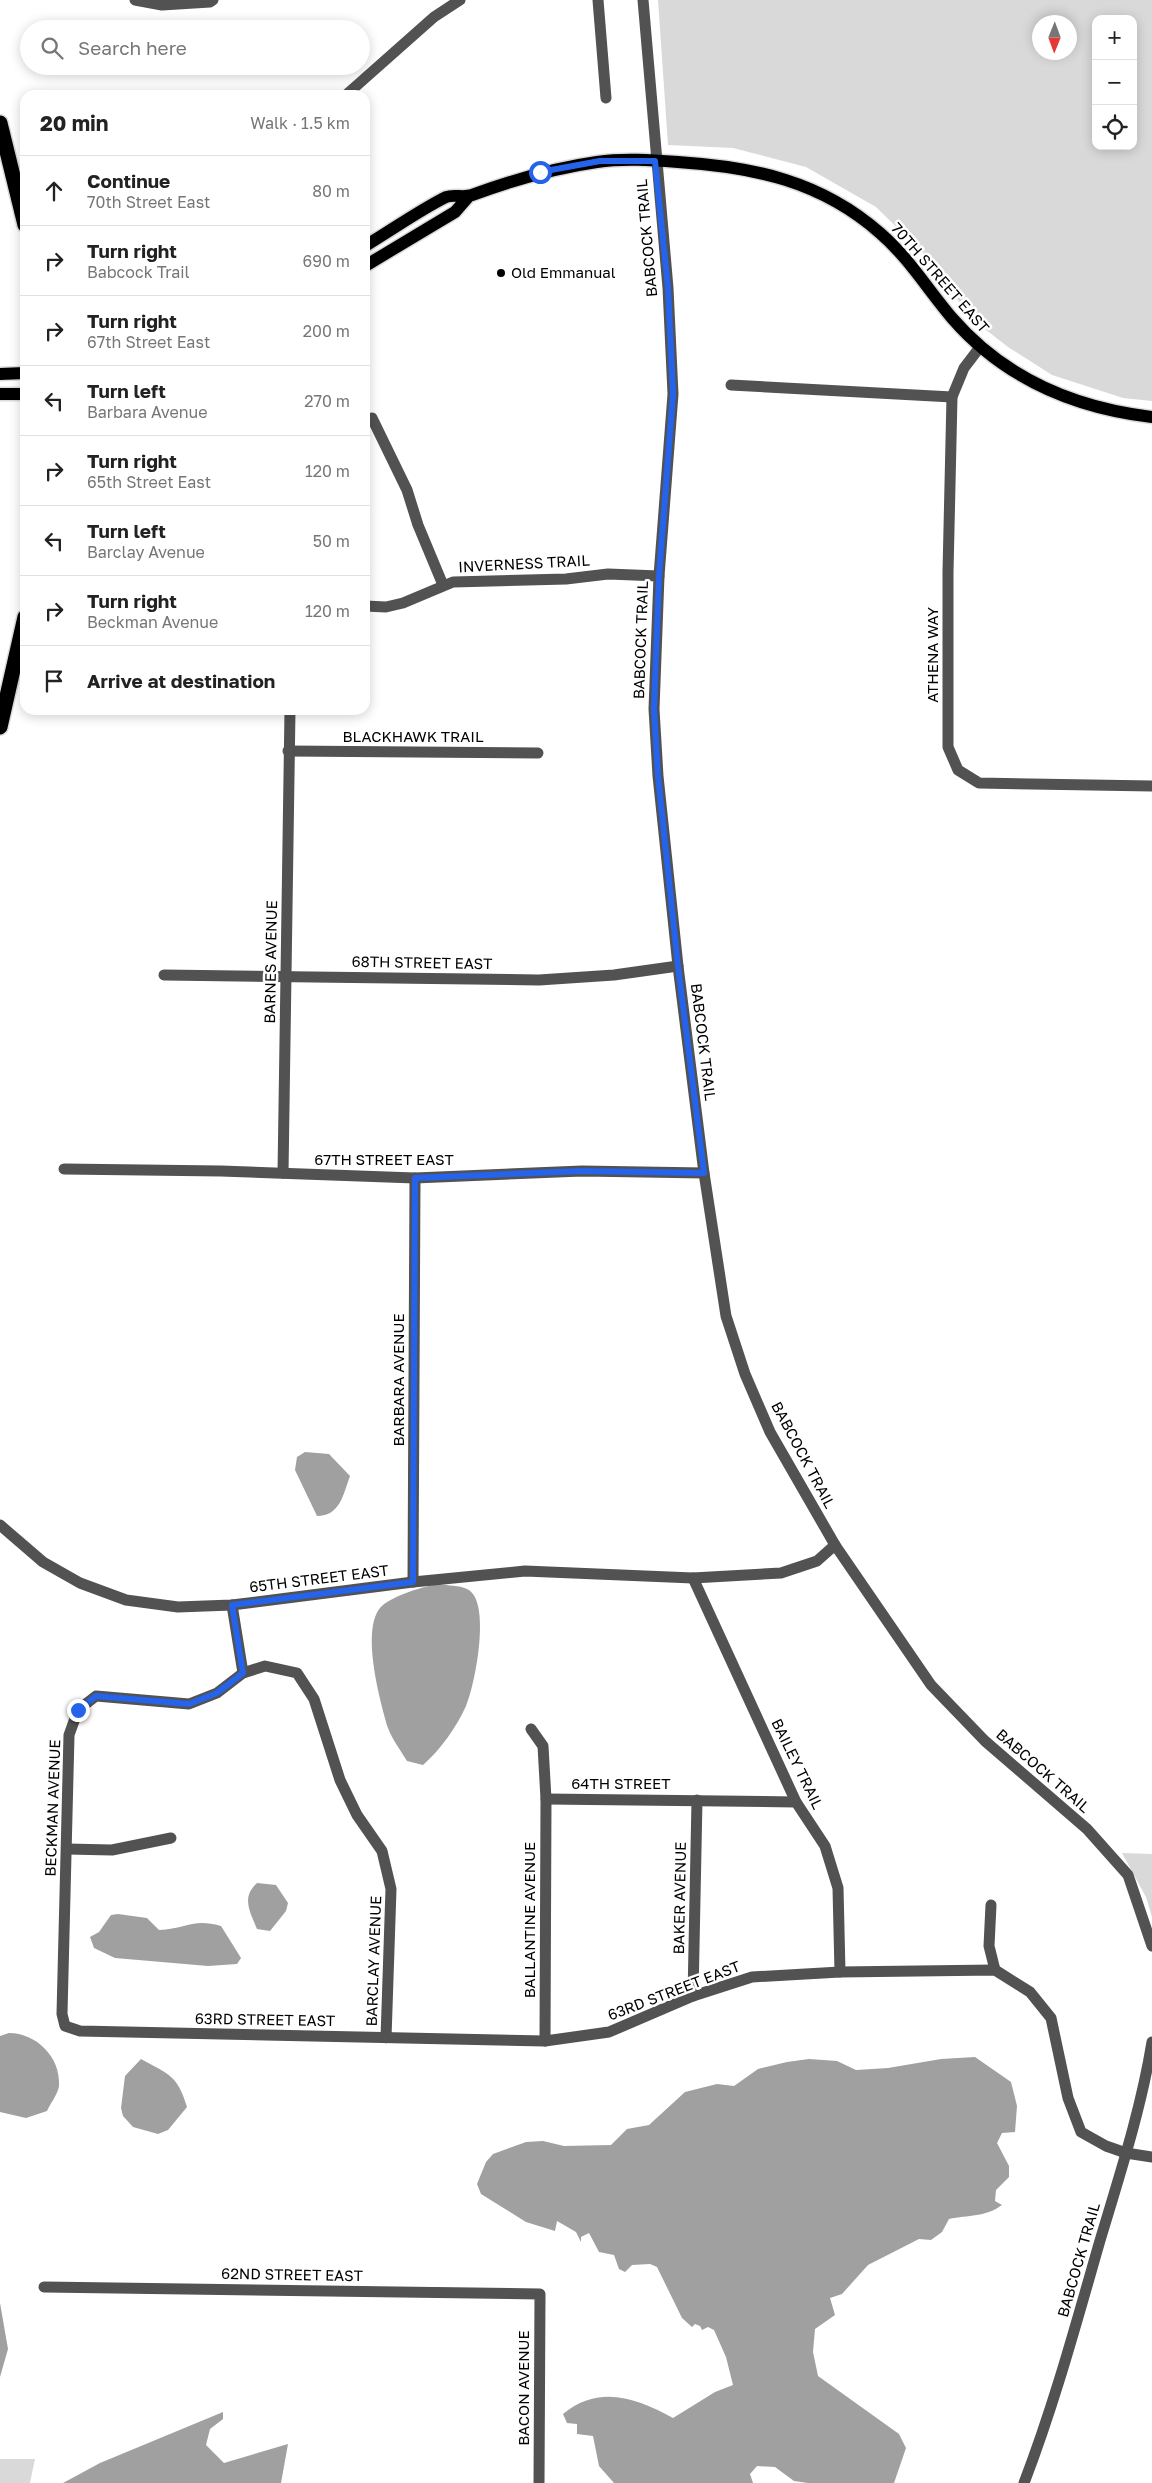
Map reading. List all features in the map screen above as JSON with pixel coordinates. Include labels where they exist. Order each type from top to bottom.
[{"type":"highway","points":[[0,123],[20,205]]},
{"type":"highway","points":[[0,727],[20,639]]},
{"type":"main road","name":"70TH STREET EAST","points":[[370,243],[448,196],[469,196],[540,172],[600,161],[715,164],[764,172],[798,183],[842,205],[893,245],[952,318],[980,347],[1034,382],[1070,400],[1105,410],[1152,417]]},
{"type":"main road","name":"70TH STREET EAST","points":[[370,263],[455,212],[469,196]]},
{"type":"main road","points":[[6,374],[20,373]]},
{"type":"main road","points":[[6,394],[20,394]]},
{"type":"street","points":[[135,0],[162,5],[210,2],[213,0]]},
{"type":"street","points":[[370,74],[434,17],[460,0]]},
{"type":"street","points":[[598,0],[606,98]]},
{"type":"street","name":"BABCOCK TRAIL","points":[[643,0],[655,161],[668,288],[673,394],[659,576],[654,708],[658,776],[678,966],[704,1173],[726,1316],[745,1374],[770,1432],[835,1544],[931,1685],[986,1741],[1087,1829],[1128,1875],[1152,1946]]},
{"type":"street","points":[[352,90],[369,75]]},
{"type":"street","name":"ATHENA WAY","points":[[980,347],[964,368],[952,397],[948,572],[948,747],[958,770],[979,783],[1152,786]]},
{"type":"street","points":[[731,385],[952,397]]},
{"type":"street","points":[[372,418],[407,490],[418,525],[443,585]]},
{"type":"street","name":"INVERNESS TRAIL","points":[[370,606],[386,607],[403,603],[443,585],[469,581],[516,582],[608,574],[659,576]]},
{"type":"street","points":[[288,751],[290,715]]},
{"type":"street","name":"BLACKHAWK TRAIL","points":[[288,751],[538,753]]},
{"type":"street","name":"BARNES AVENUE","points":[[283,1173],[288,751]]},
{"type":"street","name":"68TH STREET EAST","points":[[164,975],[539,980],[614,976],[678,966]]},
{"type":"street","name":"67TH STREET EAST","points":[[64,1169],[283,1173],[415,1178],[582,1171],[704,1173]]},
{"type":"street","name":"BARBARA AVENUE","points":[[413,1582],[415,1178]]},
{"type":"street","name":"65TH STREET EAST","points":[[0,1525],[43,1562],[80,1583],[126,1600],[178,1607],[232,1605],[413,1582],[525,1571],[693,1578],[781,1573],[816,1561],[835,1544]]},
{"type":"street","name":"BAILEY TRAIL","points":[[693,1578],[796,1802],[825,1846],[838,1888],[840,1972]]},
{"type":"street","points":[[232,1605],[243,1673]]},
{"type":"street","name":"BARCLAY AVENUE","points":[[243,1673],[265,1666],[296,1673],[314,1699],[340,1780],[357,1815],[382,1851],[391,1889],[386,2038]]},
{"type":"street","name":"BECKMAN AVENUE","points":[[65,2026],[62,2014],[69,1735],[78,1710],[96,1696],[189,1704],[217,1693],[243,1673]]},
{"type":"street","name":"BALLANTINE AVENUE","points":[[531,1729],[543,1746],[546,1798],[545,2041]]},
{"type":"street","name":"64TH STREET","points":[[546,1798],[796,1802]]},
{"type":"street","name":"BAKER AVENUE","points":[[692,1996],[697,1800]]},
{"type":"street","points":[[67,1849],[112,1850],[171,1838]]},
{"type":"street","points":[[991,1905],[989,1946],[995,1970],[1030,1992],[1051,2018],[1068,2098],[1081,2132],[1106,2146],[1126,2153],[1152,2157]]},
{"type":"street","name":"63RD STREET EAST","points":[[65,2026],[80,2031],[545,2041],[608,2032],[692,1996],[752,1977],[840,1972],[995,1970]]},
{"type":"street","name":"BABCOCK TRAIL","points":[[1024,2483],[1047,2423],[1126,2153],[1147,2072],[1152,2042]]},
{"type":"street","name":"62ND STREET EAST","points":[[44,2287],[540,2294]]},
{"type":"street","name":"BACON AVENUE","points":[[539,2483],[540,2294]]},
{"type":"shaded area","points":[[658,0],[1152,0],[1152,401],[1123,398],[1052,375],[1008,347],[972,319],[922,252],[876,207],[806,167],[733,148],[668,145]]},
{"type":"shaded area","points":[[305,1452],[329,1454],[350,1476],[343,1497],[336,1508],[325,1515],[317,1516],[295,1470],[297,1457]]},
{"type":"shaded area","points":[[440,1584],[467,1589],[475,1596],[479,1609],[479,1644],[477,1663],[466,1706],[448,1738],[423,1765],[407,1761],[388,1728],[377,1684],[372,1649],[372,1633],[375,1619],[380,1608],[385,1604],[408,1592]]},
{"type":"shaded area","points":[[1122,1853],[1152,1854],[1152,1917],[1146,1897]]},
{"type":"shaded area","points":[[257,1883],[276,1885],[288,1903],[286,1911],[270,1931],[257,1929],[248,1905],[249,1894]]},
{"type":"shaded area","points":[[118,1914],[147,1918],[159,1930],[196,1923],[221,1926],[241,1958],[237,1964],[208,1966],[115,1958],[94,1948],[90,1937],[99,1932],[111,1915]]},
{"type":"shaded area","points":[[9,2033],[19,2034],[37,2042],[51,2056],[56,2065],[59,2075],[59,2086],[56,2096],[47,2111],[26,2118],[0,2112],[0,2036]]},
{"type":"shaded area","points":[[975,2057],[1011,2082],[1017,2106],[1015,2132],[1002,2133],[997,2143],[1009,2166],[1009,2177],[996,2190],[995,2201],[1002,2205],[983,2214],[949,2219],[942,2232],[931,2240],[919,2239],[868,2265],[842,2294],[830,2298],[835,2315],[815,2329],[813,2352],[818,2376],[899,2434],[906,2448],[894,2483],[808,2483],[794,2481],[775,2467],[757,2466],[750,2474],[753,2483],[614,2483],[599,2466],[593,2436],[577,2434],[577,2424],[567,2423],[563,2414],[590,2399],[618,2397],[646,2405],[673,2418],[715,2392],[733,2385],[726,2357],[714,2330],[708,2327],[702,2330],[700,2326],[695,2324],[692,2327],[682,2318],[657,2267],[650,2264],[632,2265],[625,2272],[619,2269],[614,2255],[599,2252],[589,2233],[581,2237],[581,2242],[576,2232],[557,2221],[555,2231],[526,2222],[481,2194],[477,2184],[486,2162],[493,2154],[526,2142],[543,2141],[564,2146],[611,2145],[627,2129],[649,2125],[685,2092],[717,2084],[734,2086],[758,2069],[787,2062],[809,2059],[837,2061],[856,2070],[888,2068],[941,2059]]},
{"type":"shaded area","points":[[141,2059],[171,2077],[180,2088],[187,2107],[168,2130],[158,2134],[133,2127],[123,2116],[121,2108],[125,2076]]},
{"type":"shaded area","points":[[0,2303],[8,2349],[0,2377]]},
{"type":"shaded area","points":[[223,2412],[223,2419],[210,2429],[206,2445],[224,2463],[288,2444],[281,2483],[63,2483],[100,2463]]},
{"type":"shaded area","points":[[0,2459],[35,2459],[30,2483],[0,2483]]},
{"type":"place","name":"Old Emmanual","points":[[501,273]]},
{"type":"route","points":[[78,1710],[96,1696],[189,1704],[217,1693],[243,1673],[232,1605],[413,1582],[415,1178],[498,1173],[582,1171],[704,1173],[678,966],[658,776],[654,708],[659,576],[673,394],[668,288],[655,161],[600,161],[540,172]]}]
